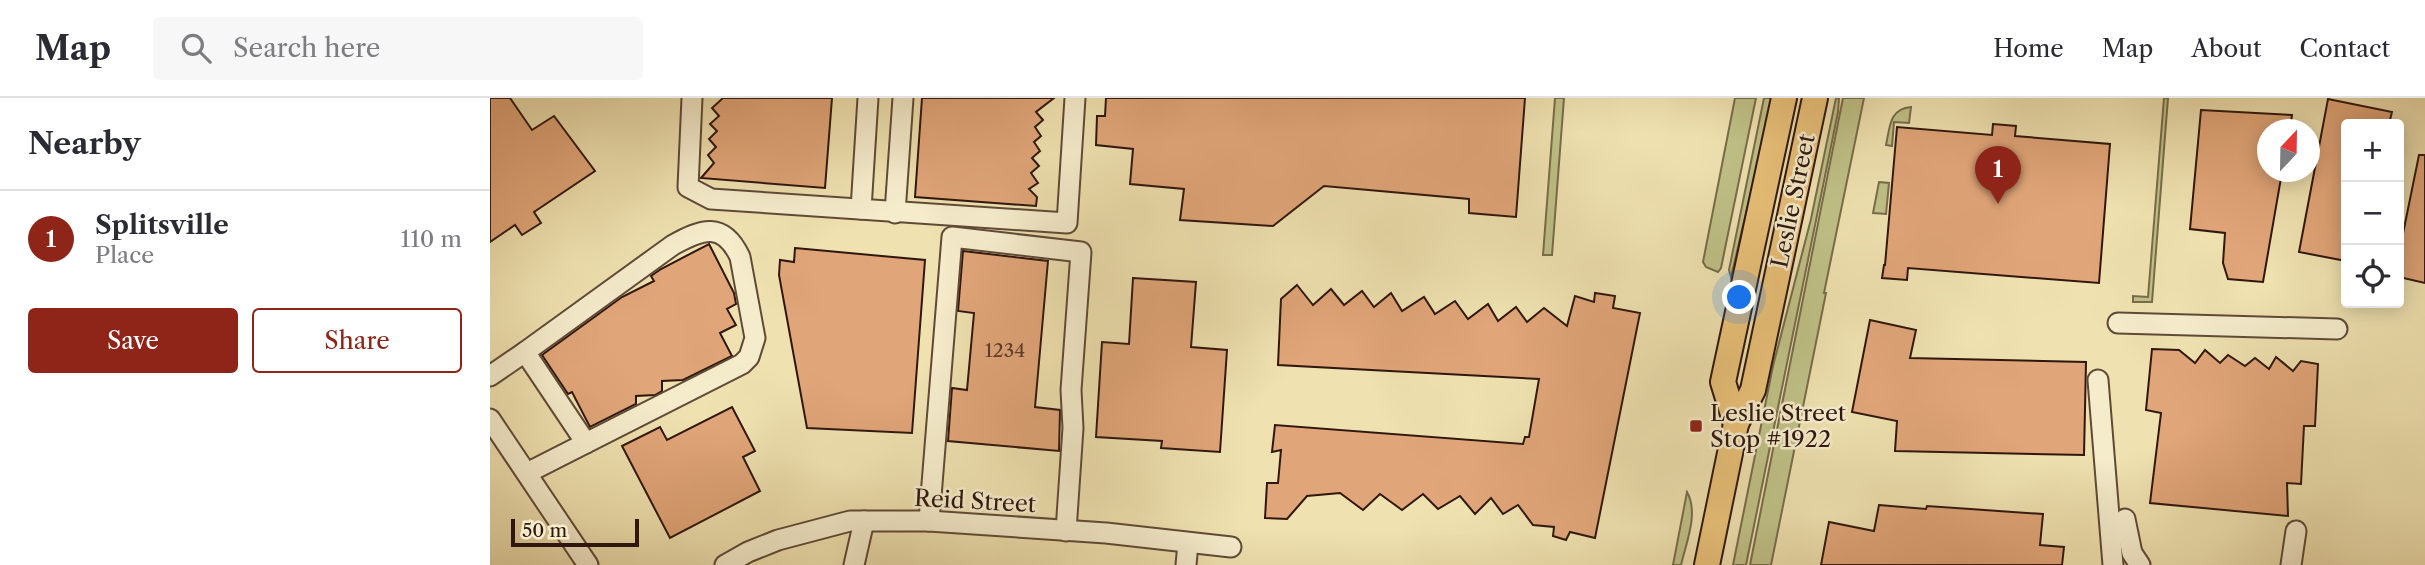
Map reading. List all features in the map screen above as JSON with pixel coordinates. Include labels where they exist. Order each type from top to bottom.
[{"type":"main road","name":"Leslie Street","points":[[1736,424],[1723,382],[1784,98]]},
{"type":"main road","name":"Leslie Street","points":[[1707,565],[1736,424],[1753,390],[1815,98]]},
{"type":"street","points":[[692,98],[688,187],[711,199],[1067,223],[1075,98]]},
{"type":"street","points":[[861,209],[868,98]]},
{"type":"street","points":[[895,213],[903,98]]},
{"type":"street","points":[[490,376],[673,245],[697,232],[713,231],[734,245],[740,257],[755,338],[750,357],[743,364],[527,473]]},
{"type":"street","points":[[929,521],[953,237],[1080,251],[1066,531]]},
{"type":"street","points":[[2118,323],[2337,329]]},
{"type":"street","points":[[525,352],[586,443]]},
{"type":"street","points":[[2098,380],[2113,565]]},
{"type":"street","points":[[490,419],[588,565]]},
{"type":"street","points":[[2125,519],[2132,553],[2140,565]]},
{"type":"street","name":"Reid Street","points":[[724,565],[778,540],[850,521],[929,521],[1106,533],[1231,547]]},
{"type":"street","points":[[854,565],[864,521]]},
{"type":"street","points":[[2291,565],[2296,531]]},
{"type":"street","points":[[1186,565],[1188,543]]},
{"type":"green space","points":[[1555,98],[1564,98],[1552,255],[1543,255]]},
{"type":"green space","points":[[1735,98],[1756,98],[1718,272],[1706,267],[1703,262]]},
{"type":"green space","points":[[1764,98],[1773,98],[1731,277],[1729,270]]},
{"type":"green space","points":[[1836,98],[1839,98],[1838,112],[1746,565],[1733,565],[1773,366],[1811,219]]},
{"type":"green space","points":[[1843,98],[1864,98],[1826,293],[1771,565],[1750,565]]},
{"type":"green space","points":[[2164,98],[2168,98],[2152,302],[2133,302],[2133,296],[2148,297]]},
{"type":"green space","points":[[1911,107],[1909,123],[1894,122],[1892,146],[1886,145],[1894,115]]},
{"type":"green space","points":[[1879,182],[1889,183],[1886,214],[1873,213]]},
{"type":"green space","points":[[1687,492],[1692,519],[1681,565],[1673,565]]},
{"type":"building","points":[[490,98],[510,98],[532,130],[554,116],[595,171],[534,212],[541,223],[522,235],[515,225],[490,242]]},
{"type":"building","points":[[723,98],[832,98],[825,188],[701,178],[714,163],[708,155],[716,147],[709,139],[717,131],[710,124],[719,116],[712,108]]},
{"type":"building","points":[[922,98],[1054,98],[1036,112],[1043,120],[1035,127],[1041,136],[1034,142],[1040,151],[1032,158],[1039,166],[1031,173],[1038,183],[1029,189],[1037,197],[1036,206],[915,197]]},
{"type":"building","points":[[1106,98],[1525,98],[1516,217],[1469,213],[1469,199],[1324,186],[1273,226],[1180,220],[1184,189],[1130,184],[1133,149],[1096,145],[1097,116],[1105,116]]},
{"type":"building","points":[[2328,99],[2392,112],[2390,119],[2341,119],[2341,260],[2299,252],[2312,182],[2320,182],[2320,141]]},
{"type":"building","points":[[2201,110],[2292,115],[2291,119],[2257,119],[2257,182],[2280,182],[2263,282],[2228,279],[2223,263],[2225,233],[2190,229]]},
{"type":"building","points":[[1993,124],[2016,126],[2015,136],[2110,144],[2099,283],[1908,268],[1907,280],[1882,278],[1897,127],[1992,135]]},
{"type":"building","points":[[2419,155],[2425,155],[2425,283],[2404,278],[2404,228]]},
{"type":"building","points":[[709,244],[734,293],[736,304],[727,309],[736,325],[720,333],[732,356],[683,380],[662,381],[662,391],[655,395],[636,396],[636,404],[590,427],[572,392],[568,394],[542,355],[622,297],[654,281],[651,276],[661,269]]},
{"type":"building","points":[[795,248],[925,260],[912,433],[807,428],[779,275],[780,260],[794,262]]},
{"type":"building","points":[[963,251],[1048,261],[1035,407],[1060,410],[1059,451],[948,441],[952,388],[967,390],[974,313],[958,311]]},
{"type":"building","points":[[1133,278],[1196,282],[1191,347],[1227,350],[1220,452],[1161,448],[1162,441],[1096,437],[1102,342],[1129,344]]},
{"type":"building","points":[[1297,285],[1313,305],[1331,289],[1344,305],[1362,291],[1374,307],[1391,293],[1402,311],[1424,297],[1435,314],[1455,301],[1468,319],[1488,304],[1498,321],[1516,307],[1527,322],[1544,308],[1567,326],[1575,296],[1594,302],[1595,293],[1615,296],[1613,308],[1640,313],[1595,538],[1570,532],[1566,540],[1553,536],[1554,527],[1533,525],[1518,505],[1503,514],[1491,498],[1475,514],[1460,496],[1438,509],[1423,494],[1402,510],[1380,494],[1363,510],[1340,493],[1307,496],[1287,519],[1265,518],[1267,483],[1278,483],[1281,450],[1272,452],[1275,425],[1523,444],[1525,437],[1529,437],[1539,379],[1278,365],[1281,299]]},
{"type":"building","points":[[1870,320],[1916,330],[1910,358],[2086,362],[2084,455],[1895,451],[1897,421],[1852,412]]},
{"type":"building","points":[[2152,349],[2179,350],[2195,363],[2205,350],[2220,363],[2228,355],[2245,366],[2255,358],[2269,369],[2276,357],[2293,371],[2301,361],[2318,364],[2315,426],[2304,426],[2301,484],[2287,483],[2288,516],[2150,503],[2161,413],[2146,410]]},
{"type":"building","points":[[732,407],[755,451],[743,457],[760,491],[670,538],[622,446],[660,427],[667,440]]},
{"type":"building","points":[[1879,505],[2043,514],[2040,545],[2064,547],[2062,565],[1821,565],[1829,522],[1874,531]]},
{"type":"place","name":"Splitsville","points":[[1998,204]]},
{"type":"place","name":"Leslie Street Stop #1922","points":[[1696,426]]}]
